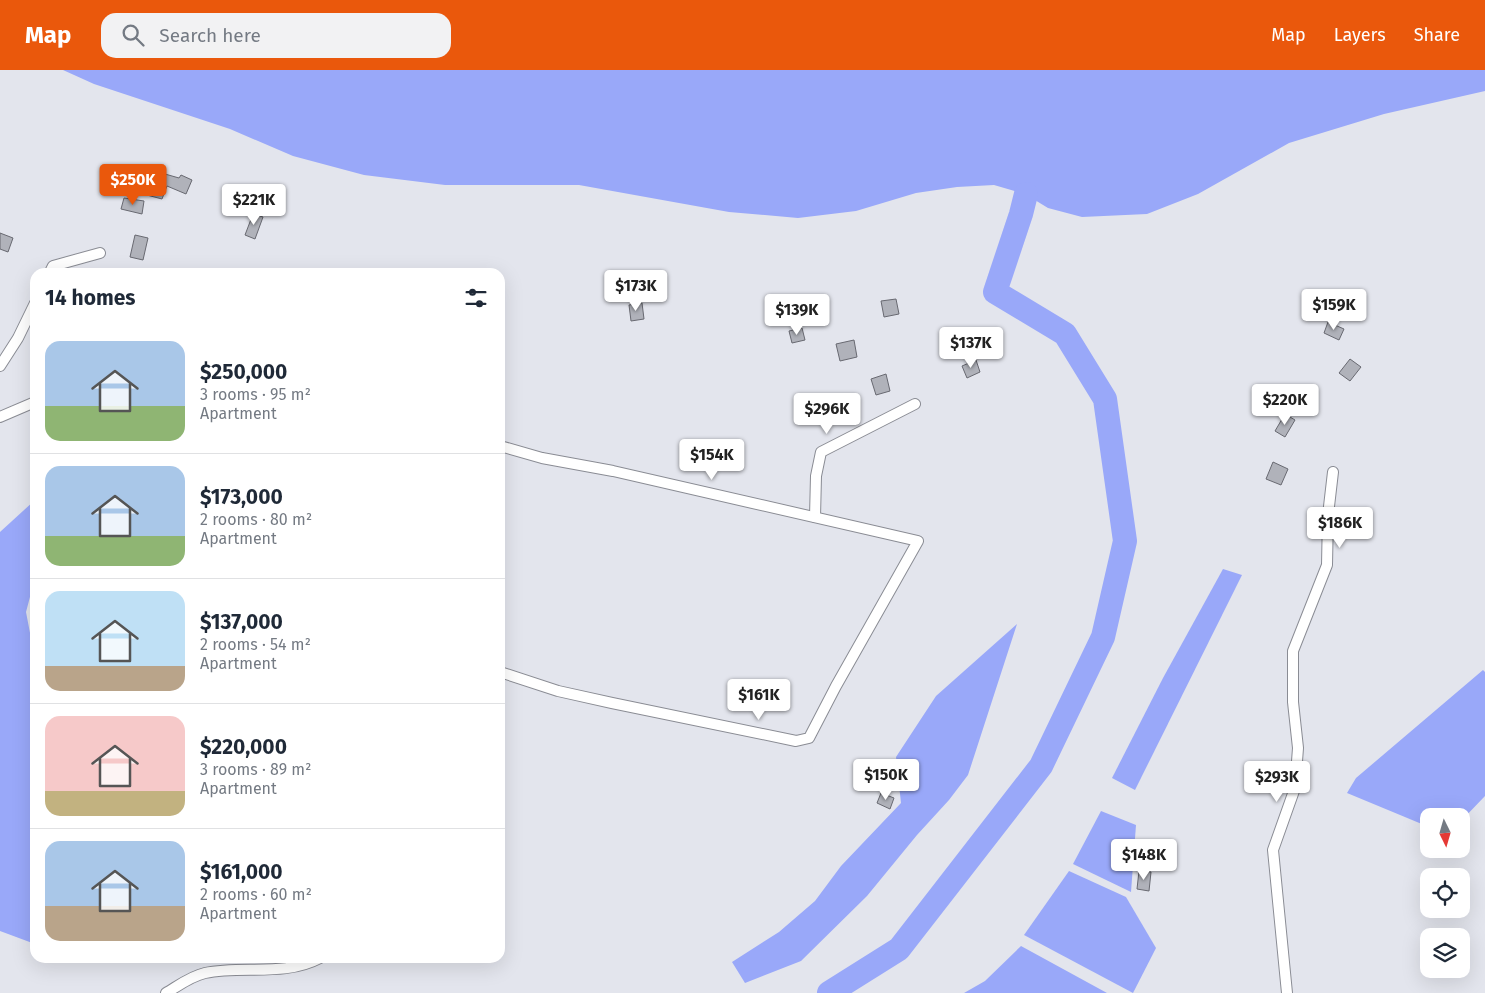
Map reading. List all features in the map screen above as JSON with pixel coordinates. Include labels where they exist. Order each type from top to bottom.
[{"type":"street","points":[[52,268],[53,266],[100,253]]},
{"type":"street","points":[[0,366],[18,338],[30,313]]},
{"type":"street","points":[[0,416],[30,404]]},
{"type":"street","points":[[815,517],[816,476],[821,452],[915,404]]},
{"type":"street","points":[[505,447],[542,458],[613,472],[918,541],[836,686],[809,738],[796,741],[612,704],[558,691],[505,674]]},
{"type":"street","points":[[1286,993],[1273,850],[1295,788],[1298,748],[1293,702],[1292,651],[1327,565],[1328,515],[1333,472]]},
{"type":"street","points":[[166,993],[204,973],[310,963]]},
{"type":"water","points":[[63,70],[1485,70],[1485,91],[1384,114],[1289,143],[1198,194],[1147,214],[1082,217],[1048,208],[1025,194],[994,185],[957,187],[916,193],[856,211],[798,218],[729,212],[579,185],[445,185],[364,175],[293,156],[230,129],[94,84]]},
{"type":"water","points":[[30,505],[30,597],[26,612],[30,633],[30,942],[0,931],[0,532]]},
{"type":"water","points":[[1223,569],[1242,575],[1135,790],[1112,778],[1163,678]]},
{"type":"water","points":[[1017,624],[968,775],[867,896],[801,961],[745,983],[732,962],[779,932],[815,901],[841,866],[901,803],[896,757],[936,696]]},
{"type":"water","points":[[1483,670],[1485,672],[1485,796],[1470,812],[1470,808],[1420,808],[1420,823],[1347,793],[1356,778]]},
{"type":"water","points":[[1101,811],[1136,825],[1131,892],[1073,864]]},
{"type":"water","points":[[1069,871],[1126,897],[1156,948],[1133,993],[1024,935]]},
{"type":"water","points":[[1021,946],[1107,993],[964,993],[985,981]]},
{"type":"building","points":[[151,170],[179,178],[181,175],[192,180],[186,194],[167,186],[162,199],[143,194]]},
{"type":"building","points":[[124,198],[144,201],[142,214],[121,209]]},
{"type":"building","points":[[253,214],[263,217],[255,239],[245,235]]},
{"type":"building","points":[[0,233],[13,238],[8,252],[0,249]]},
{"type":"building","points":[[135,235],[148,238],[143,260],[130,257]]},
{"type":"building","points":[[896,299],[899,314],[884,317],[881,301]]},
{"type":"building","points":[[642,303],[644,319],[631,321],[629,305]]},
{"type":"building","points":[[1328,322],[1344,329],[1339,340],[1324,333]]},
{"type":"building","points":[[802,328],[805,340],[792,343],[789,331]]},
{"type":"building","points":[[854,340],[857,357],[840,361],[836,344]]},
{"type":"building","points":[[1350,359],[1361,367],[1350,381],[1339,373]]},
{"type":"building","points":[[976,360],[980,372],[967,378],[962,366]]},
{"type":"building","points":[[886,374],[890,391],[876,395],[871,379]]},
{"type":"building","points":[[1285,414],[1295,420],[1285,437],[1275,431]]},
{"type":"building","points":[[1273,462],[1288,469],[1281,485],[1266,479]]},
{"type":"building","points":[[881,793],[894,798],[890,809],[877,803]]},
{"type":"building","points":[[1137,840],[1150,841],[1149,853],[1136,852]]},
{"type":"building","points":[[1139,871],[1151,872],[1149,891],[1137,889]]},
{"type":"waterway","points":[[829,993],[899,949],[1041,766],[1103,637],[1125,541],[1105,399],[1065,334],[995,292],[1026,194]]}]
